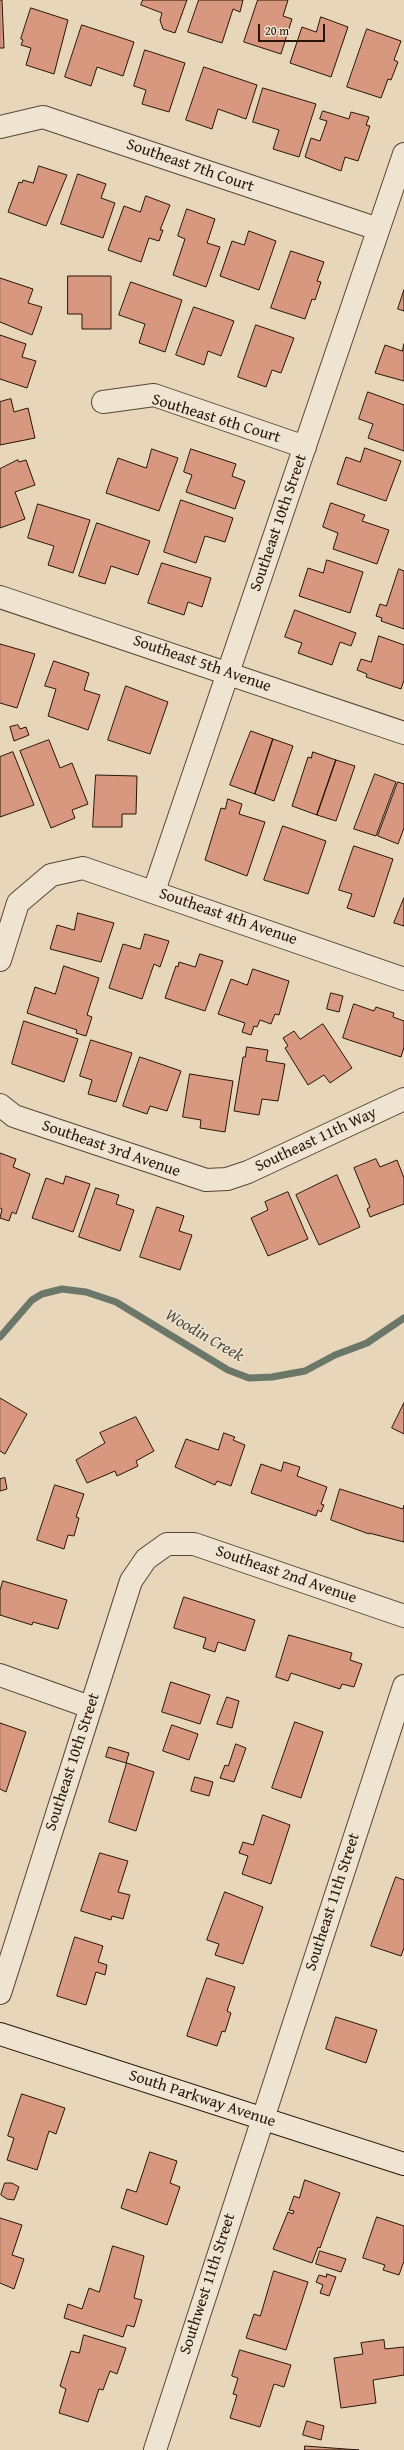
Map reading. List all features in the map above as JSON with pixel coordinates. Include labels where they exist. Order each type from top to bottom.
[{"type":"street","name":"Southeast 7th Court","points":[[0,127],[43,117],[378,229]]},
{"type":"street","name":"Southeast 10th Street","points":[[154,891],[404,154]]},
{"type":"street","name":"Southeast 6th Court","points":[[103,402],[154,395],[305,447]]},
{"type":"street","name":"Southeast 5th Avenue","points":[[0,597],[228,672],[404,733]]},
{"type":"street","name":"Southeast 4th Avenue","points":[[0,960],[18,903],[51,875],[83,868],[154,891],[404,978]]},
{"type":"street","name":"Southeast 11th Way","points":[[227,1179],[248,1172],[404,1099]]},
{"type":"street","name":"Southeast 3rd Avenue","points":[[0,1105],[14,1116],[185,1174],[206,1180],[227,1179]]},
{"type":"street","name":"Southeast 10th Street","points":[[0,1993],[131,1581],[146,1559],[167,1544]]},
{"type":"street","name":"Southeast 2nd Avenue","points":[[167,1544],[194,1544],[404,1616]]},
{"type":"street","points":[[0,1675],[90,1707]]},
{"type":"street","name":"Southeast 11th Street","points":[[262,2118],[404,1686]]},
{"type":"street","name":"South Parkway Avenue","points":[[0,2034],[404,2164]]},
{"type":"street","name":"Southwest 11th Street","points":[[155,2450],[262,2118]]},
{"type":"building","points":[[0,0],[2,0],[4,48],[0,48]]},
{"type":"building","points":[[143,0],[187,0],[175,33],[163,29],[160,20],[162,13],[141,5]]},
{"type":"building","points":[[199,0],[243,0],[240,12],[233,9],[222,43],[188,32]]},
{"type":"building","points":[[258,0],[288,0],[283,16],[292,19],[281,54],[244,42]]},
{"type":"building","points":[[31,8],[68,20],[54,74],[26,65],[31,48],[21,45],[23,40],[21,39]]},
{"type":"building","points":[[321,17],[348,27],[331,77],[290,63],[302,27],[316,32]]},
{"type":"building","points":[[82,25],[134,42],[123,76],[97,67],[91,86],[65,77]]},
{"type":"building","points":[[367,29],[401,41],[394,60],[398,62],[391,80],[388,79],[381,98],[347,87]]},
{"type":"building","points":[[145,50],[185,63],[169,112],[142,104],[146,90],[134,86]]},
{"type":"building","points":[[204,67],[257,85],[246,119],[218,109],[212,129],[186,120]]},
{"type":"building","points":[[263,88],[316,104],[299,157],[273,149],[279,130],[253,122]]},
{"type":"building","points":[[323,111],[349,119],[351,112],[369,117],[366,125],[370,126],[358,161],[345,157],[341,171],[305,157],[311,138],[320,141],[327,121],[320,119]]},
{"type":"building","points":[[39,166],[67,175],[46,226],[8,212],[19,182],[22,183],[23,180],[33,183]]},
{"type":"building","points":[[78,174],[106,184],[101,198],[115,203],[103,238],[61,224]]},
{"type":"building","points":[[146,196],[170,205],[160,230],[163,230],[159,241],[149,238],[141,262],[108,250],[124,206],[140,212]]},
{"type":"building","points":[[187,209],[215,219],[207,243],[220,247],[206,287],[173,275],[185,239],[178,236]]},
{"type":"building","points":[[249,231],[276,241],[259,290],[220,276],[232,241],[244,245]]},
{"type":"building","points":[[291,251],[324,262],[317,281],[321,282],[315,300],[312,299],[305,319],[271,308]]},
{"type":"building","points":[[68,276],[111,276],[111,329],[82,329],[82,314],[68,314]]},
{"type":"building","points":[[0,278],[33,289],[28,303],[42,307],[32,335],[0,322]]},
{"type":"building","points":[[131,282],[182,300],[165,352],[139,343],[145,324],[119,315]]},
{"type":"building","points":[[404,290],[404,311],[398,309]]},
{"type":"building","points":[[194,307],[234,321],[221,356],[208,351],[204,365],[176,355]]},
{"type":"building","points":[[256,325],[294,338],[281,373],[272,370],[266,387],[238,377]]},
{"type":"building","points":[[0,335],[26,344],[22,357],[36,361],[27,388],[0,379]]},
{"type":"building","points":[[404,344],[404,381],[375,373],[385,345],[402,351]]},
{"type":"building","points":[[368,392],[404,405],[404,451],[368,438],[373,424],[359,419]]},
{"type":"building","points":[[11,399],[14,412],[28,408],[35,438],[0,445],[0,402]]},
{"type":"building","points":[[365,448],[401,461],[386,501],[337,484],[346,457],[360,462]]},
{"type":"building","points":[[152,449],[178,458],[159,511],[106,493],[118,458],[146,468]]},
{"type":"building","points":[[191,449],[236,464],[232,476],[245,481],[235,509],[186,492],[192,475],[184,472]]},
{"type":"building","points":[[18,460],[19,462],[26,460],[35,485],[15,492],[25,519],[0,528],[0,469]]},
{"type":"building","points":[[181,500],[233,518],[225,542],[205,536],[196,563],[164,552]]},
{"type":"building","points":[[331,503],[365,515],[362,521],[389,530],[377,564],[333,549],[338,533],[323,527]]},
{"type":"building","points":[[38,504],[90,520],[73,573],[48,565],[54,546],[28,538]]},
{"type":"building","points":[[97,523],[150,541],[138,575],[111,566],[105,584],[79,576]]},
{"type":"building","points":[[327,560],[363,572],[350,613],[299,596],[308,568],[323,573]]},
{"type":"building","points":[[162,563],[211,578],[202,607],[188,602],[184,615],[148,603]]},
{"type":"building","points":[[399,569],[404,571],[404,629],[381,621],[382,618],[376,616],[380,604],[386,606]]},
{"type":"building","points":[[295,610],[356,633],[351,646],[340,642],[332,665],[298,653],[302,643],[285,637]]},
{"type":"building","points":[[379,636],[404,645],[404,680],[401,689],[366,677],[367,674],[357,670],[361,659],[371,662]]},
{"type":"building","points":[[0,644],[35,654],[17,708],[0,703]]},
{"type":"building","points":[[54,661],[89,673],[84,690],[100,695],[88,730],[48,716],[56,689],[45,686]]},
{"type":"building","points":[[126,686],[168,702],[150,754],[108,740]]},
{"type":"building","points":[[18,725],[20,729],[26,727],[29,735],[14,741],[10,727]]},
{"type":"building","points":[[251,731],[273,739],[255,794],[230,785]]},
{"type":"building","points":[[273,739],[293,746],[274,801],[255,794]]},
{"type":"building","points":[[49,740],[60,768],[72,763],[88,804],[72,810],[75,818],[51,828],[20,751]]},
{"type":"building","points":[[13,752],[34,805],[0,817],[0,757]]},
{"type":"building","points":[[313,752],[336,760],[317,815],[292,806],[308,757],[311,758]]},
{"type":"building","points":[[336,760],[355,766],[336,821],[317,815]]},
{"type":"building","points":[[375,774],[396,782],[376,836],[354,829]]},
{"type":"building","points":[[96,775],[137,776],[136,814],[122,814],[122,827],[93,827]]},
{"type":"building","points":[[398,782],[404,784],[404,828],[398,844],[378,836]]},
{"type":"building","points":[[228,799],[242,804],[239,814],[265,822],[247,876],[205,860],[221,808],[225,809]]},
{"type":"building","points":[[283,826],[326,841],[308,894],[264,880]]},
{"type":"building","points":[[354,846],[393,859],[374,917],[347,908],[352,894],[339,890]]},
{"type":"building","points":[[404,898],[404,926],[394,923]]},
{"type":"building","points":[[78,913],[114,923],[101,962],[50,949],[57,925],[74,930]]},
{"type":"building","points":[[145,934],[169,941],[160,967],[154,964],[142,999],[109,988],[123,944],[140,949]]},
{"type":"building","points":[[200,954],[223,961],[205,1011],[165,998],[176,966],[178,967],[179,962],[195,967]]},
{"type":"building","points":[[64,966],[99,978],[87,1015],[92,1017],[86,1036],[76,1033],[77,1030],[27,1013],[35,987],[55,994]]},
{"type":"building","points":[[253,969],[289,981],[279,1015],[275,1014],[271,1024],[260,1020],[257,1027],[254,1026],[251,1035],[242,1032],[245,1023],[218,1014],[231,979],[247,985]]},
{"type":"building","points":[[331,993],[343,996],[339,1012],[327,1009]]},
{"type":"building","points":[[354,1004],[374,1011],[376,1007],[394,1013],[393,1017],[404,1021],[404,1047],[401,1057],[343,1038]]},
{"type":"building","points":[[24,1021],[78,1039],[64,1082],[12,1064]]},
{"type":"building","points":[[323,1024],[352,1068],[330,1083],[324,1075],[308,1085],[285,1048],[288,1046],[283,1038],[294,1031],[300,1039]]},
{"type":"building","points":[[91,1040],[132,1053],[116,1102],[88,1094],[92,1080],[80,1076]]},
{"type":"building","points":[[247,1047],[268,1050],[266,1061],[285,1064],[278,1101],[262,1099],[259,1115],[234,1111],[243,1057],[245,1057]]},
{"type":"building","points":[[140,1057],[181,1071],[167,1111],[150,1106],[147,1114],[123,1106]]},
{"type":"building","points":[[190,1074],[233,1081],[225,1132],[200,1128],[201,1120],[183,1117]]},
{"type":"building","points":[[0,1153],[16,1159],[13,1167],[30,1174],[16,1214],[12,1212],[9,1221],[0,1218],[2,1209],[0,1208]]},
{"type":"building","points":[[376,1159],[380,1167],[397,1160],[404,1178],[404,1204],[370,1217],[367,1209],[370,1207],[354,1168]]},
{"type":"building","points":[[337,1175],[360,1227],[319,1245],[296,1195]]},
{"type":"building","points":[[66,1176],[90,1184],[73,1232],[32,1218],[46,1178],[63,1184]]},
{"type":"building","points":[[96,1188],[119,1195],[116,1204],[134,1210],[120,1251],[79,1237]]},
{"type":"building","points":[[288,1192],[308,1239],[268,1256],[251,1218],[268,1210],[265,1202]]},
{"type":"building","points":[[157,1207],[184,1216],[179,1231],[192,1235],[180,1270],[140,1257]]},
{"type":"building","points":[[0,1398],[27,1414],[5,1454],[0,1451]]},
{"type":"building","points":[[404,1403],[404,1434],[392,1428]]},
{"type":"building","points":[[136,1417],[154,1451],[136,1461],[138,1466],[117,1476],[115,1471],[87,1483],[76,1460],[105,1443],[100,1433]]},
{"type":"building","points":[[224,1433],[235,1437],[233,1440],[245,1445],[231,1486],[217,1481],[215,1485],[175,1467],[186,1439],[218,1450]]},
{"type":"building","points":[[284,1462],[300,1467],[297,1476],[327,1487],[321,1504],[324,1505],[321,1512],[318,1510],[316,1516],[251,1493],[261,1464],[281,1471]]},
{"type":"building","points":[[5,1478],[7,1489],[0,1491],[0,1479]]},
{"type":"building","points":[[55,1485],[84,1494],[76,1517],[79,1518],[74,1536],[68,1535],[64,1549],[37,1540]]},
{"type":"building","points":[[340,1489],[403,1509],[404,1505],[404,1542],[369,1534],[331,1520]]},
{"type":"building","points":[[3,1581],[67,1600],[58,1629],[33,1622],[32,1625],[0,1615],[0,1591]]},
{"type":"building","points":[[184,1597],[255,1620],[245,1651],[218,1642],[215,1652],[203,1648],[206,1638],[174,1628]]},
{"type":"building","points":[[289,1635],[352,1653],[350,1660],[362,1664],[354,1687],[342,1684],[340,1689],[291,1673],[288,1681],[276,1677]]},
{"type":"building","points":[[171,1682],[210,1695],[200,1724],[162,1712]]},
{"type":"building","points":[[227,1697],[239,1701],[232,1728],[217,1724]]},
{"type":"building","points":[[295,1722],[323,1732],[301,1798],[272,1788]]},
{"type":"building","points":[[0,1723],[26,1732],[6,1792],[0,1789]]},
{"type":"building","points":[[172,1725],[198,1734],[189,1760],[163,1751]]},
{"type":"building","points":[[236,1744],[246,1748],[234,1782],[220,1778],[225,1765],[228,1766]]},
{"type":"building","points":[[109,1747],[129,1753],[126,1763],[106,1757]]},
{"type":"building","points":[[127,1763],[154,1772],[136,1831],[109,1822]]},
{"type":"building","points":[[195,1777],[213,1782],[209,1796],[191,1791]]},
{"type":"building","points":[[263,1815],[290,1825],[271,1884],[242,1874],[248,1856],[239,1853],[243,1842],[253,1845]]},
{"type":"building","points":[[100,1853],[128,1861],[118,1892],[130,1895],[123,1919],[112,1916],[111,1920],[81,1911]]},
{"type":"building","points":[[396,1877],[404,1880],[404,1948],[401,1956],[371,1946]]},
{"type":"building","points":[[225,1892],[263,1907],[243,1964],[215,1955],[219,1944],[207,1940]]},
{"type":"building","points":[[75,1937],[103,1946],[98,1962],[107,1965],[105,1975],[96,1972],[86,2005],[57,1996]]},
{"type":"building","points":[[207,1978],[235,1987],[227,2011],[231,2013],[225,2032],[222,2031],[217,2046],[187,2036]]},
{"type":"building","points":[[336,2017],[377,2030],[366,2063],[326,2049]]},
{"type":"building","points":[[22,2094],[65,2108],[56,2134],[49,2131],[37,2170],[7,2160],[14,2138],[8,2136]]},
{"type":"building","points":[[150,2152],[177,2161],[170,2183],[180,2187],[167,2225],[121,2208],[127,2189],[136,2192]]},
{"type":"building","points":[[305,2180],[340,2193],[320,2248],[318,2247],[312,2263],[273,2249],[288,2212],[293,2214],[294,2211],[289,2210],[294,2196],[299,2198]]},
{"type":"building","points":[[5,2183],[12,2183],[19,2187],[14,2200],[7,2199],[1,2195]]},
{"type":"building","points":[[377,2217],[404,2226],[404,2261],[399,2275],[383,2270],[385,2265],[363,2258]]},
{"type":"building","points":[[0,2218],[22,2225],[12,2255],[24,2259],[14,2289],[0,2283]]},
{"type":"building","points":[[113,2246],[144,2256],[134,2298],[142,2300],[134,2327],[127,2325],[123,2337],[64,2318],[68,2304],[82,2309],[89,2288],[99,2292]]},
{"type":"building","points":[[320,2251],[346,2259],[341,2272],[316,2264]]},
{"type":"building","points":[[274,2271],[308,2282],[286,2350],[246,2338],[254,2314],[260,2316]]},
{"type":"building","points":[[327,2274],[336,2277],[329,2296],[320,2293],[323,2285],[316,2282],[319,2275],[326,2277]]},
{"type":"building","points":[[84,2335],[126,2348],[117,2374],[110,2371],[103,2390],[99,2389],[88,2422],[59,2413],[66,2389],[60,2386],[71,2351],[79,2353]]},
{"type":"building","points":[[384,2340],[385,2349],[404,2347],[404,2375],[373,2380],[376,2403],[341,2408],[334,2358],[363,2354],[361,2343]]},
{"type":"building","points":[[240,2350],[291,2365],[284,2387],[274,2384],[260,2427],[230,2418],[237,2395],[233,2394],[238,2378],[232,2376]]},
{"type":"building","points":[[307,2421],[324,2426],[321,2440],[303,2435]]},
{"type":"building","points":[[305,2446],[359,2450],[305,2450]]},
{"type":"waterway","name":"Woodin Creek","points":[[0,1337],[32,1300],[42,1294],[62,1289],[86,1292],[116,1302],[228,1370],[249,1378],[272,1377],[305,1371],[335,1355],[367,1343],[404,1318]]}]
